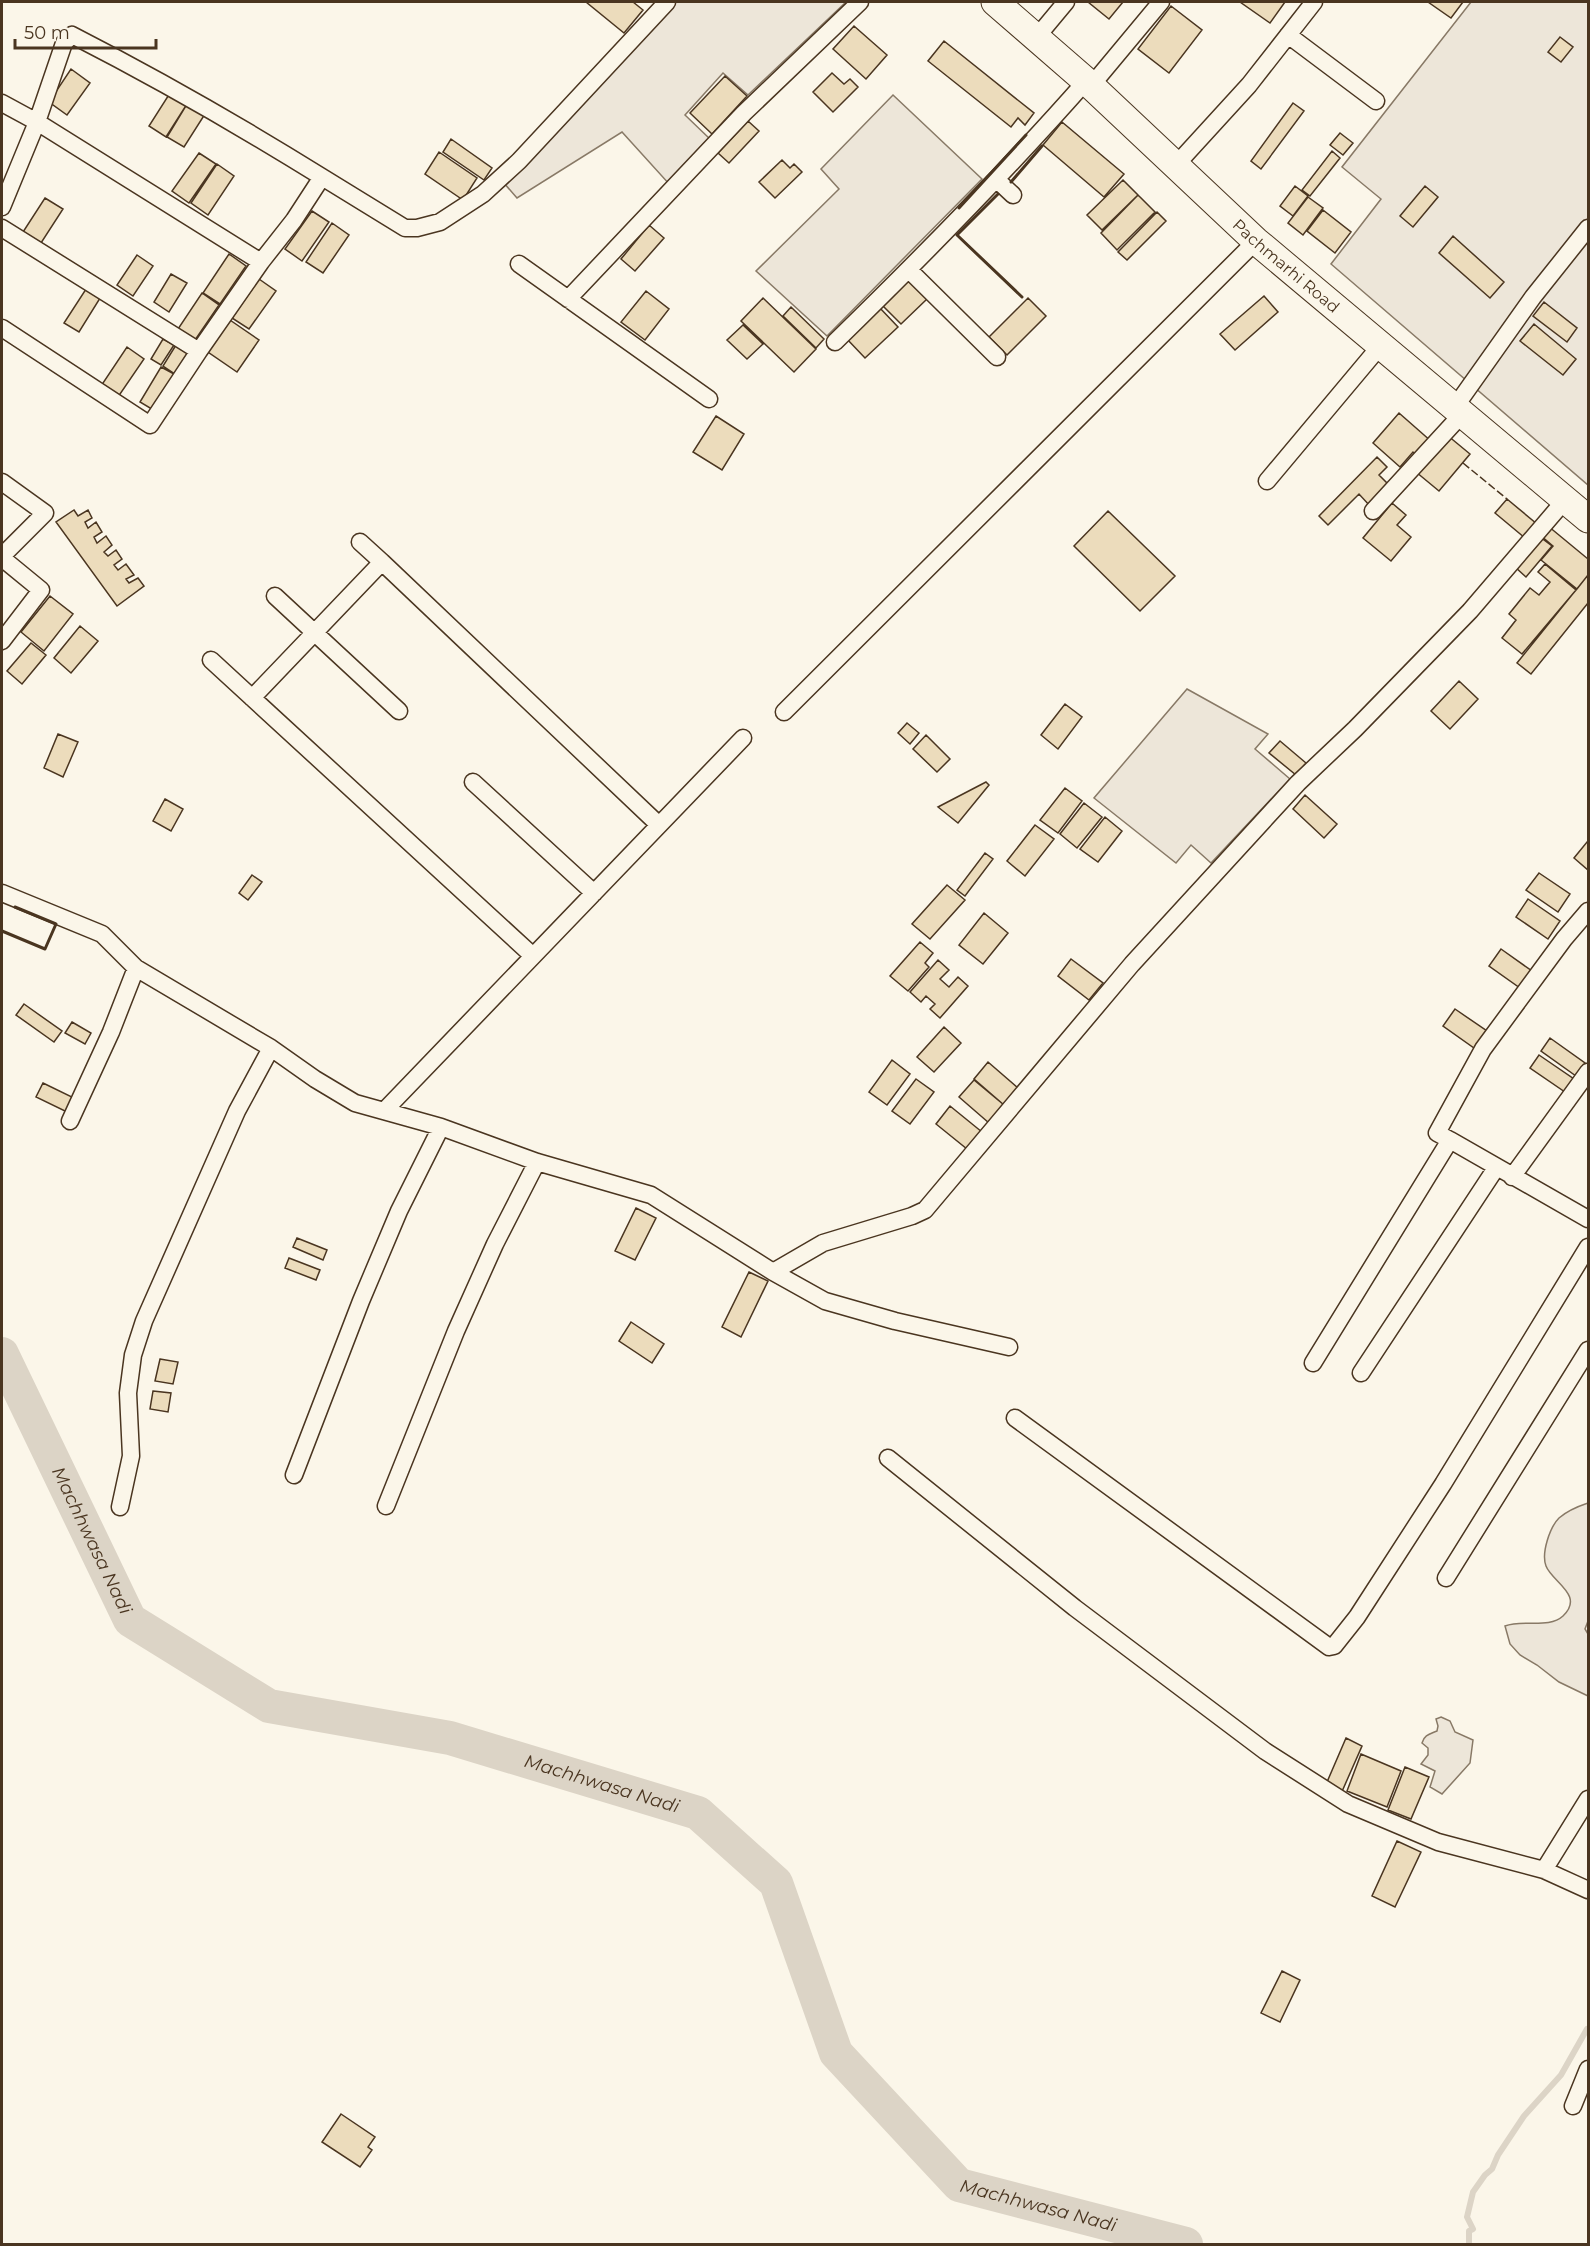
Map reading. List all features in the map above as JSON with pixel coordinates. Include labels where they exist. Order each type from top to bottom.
[{"type":"main road","name":"Pachmarhi Road","points":[[995,2],[1089,84],[1256,241],[1588,519]]},
{"type":"street","points":[[2,207],[38,122],[64,43],[72,35],[229,119],[405,228],[448,219],[483,194],[519,161],[667,2]]},
{"type":"street","points":[[568,299],[744,113],[860,2]]},
{"type":"street","points":[[1036,38],[1066,2]]},
{"type":"street","points":[[835,342],[997,180],[1089,84],[1161,2]]},
{"type":"street","points":[[1176,166],[1249,85],[1314,2]]},
{"type":"street","points":[[1288,35],[1376,101]]},
{"type":"street","points":[[2,103],[38,122],[261,262]]},
{"type":"street","points":[[2,328],[150,425],[199,351],[322,177]]},
{"type":"street","points":[[997,180],[1012,195]]},
{"type":"street","points":[[2,228],[199,351]]},
{"type":"street","points":[[1373,511],[1459,410],[1533,297],[1588,228]]},
{"type":"street","points":[[784,712],[1256,241]]},
{"type":"street","points":[[519,264],[709,399]]},
{"type":"street","points":[[909,270],[997,357]]},
{"type":"street","points":[[1267,481],[1381,345]]},
{"type":"street","points":[[2,482],[45,513],[2,557],[41,590],[2,641]]},
{"type":"street","points":[[773,1272],[822,1243],[925,1210],[1140,955],[1298,783],[1355,729],[1470,611],[1566,499]]},
{"type":"street","points":[[360,542],[659,825]]},
{"type":"street","points":[[252,698],[382,562]]},
{"type":"street","points":[[275,596],[399,711]]},
{"type":"street","points":[[211,660],[533,956]]},
{"type":"street","points":[[384,1112],[743,738]]},
{"type":"street","points":[[473,782],[594,893]]},
{"type":"street","points":[[2,893],[102,934],[136,968],[271,1048],[315,1079],[355,1103],[441,1127],[537,1162],[651,1195],[773,1272],[825,1301],[895,1321],[1009,1347]]},
{"type":"street","points":[[1588,911],[1564,939],[1483,1049],[1437,1133],[1588,1219]]},
{"type":"street","points":[[70,1121],[111,1032],[136,968]]},
{"type":"street","points":[[120,1507],[131,1456],[128,1393],[133,1355],[144,1321],[237,1112],[271,1048]]},
{"type":"street","points":[[1512,1177],[1588,1072]]},
{"type":"street","points":[[294,1475],[399,1211],[441,1127]]},
{"type":"street","points":[[1313,1363],[1450,1140]]},
{"type":"street","points":[[386,1506],[456,1331],[495,1244],[537,1162]]},
{"type":"street","points":[[1361,1373],[1496,1168]]},
{"type":"street","points":[[1015,1419],[1331,1647],[1336,1644],[1357,1617],[1443,1484],[1588,1247]]},
{"type":"street","points":[[1446,1578],[1588,1350]]},
{"type":"street","points":[[888,1458],[1075,1608],[1264,1751],[1348,1804],[1438,1842],[1544,1870],[1588,1890]]},
{"type":"street","points":[[1544,1870],[1588,1798]]},
{"type":"street","points":[[1573,2106],[1588,2069]]},
{"type":"shaded area","points":[[672,2],[846,2],[748,95],[723,73],[685,115],[711,140],[670,185],[622,132],[517,198],[503,182]]},
{"type":"shaded area","points":[[1471,2],[1588,2],[1588,485],[1331,264],[1381,199],[1342,167]]},
{"type":"shaded area","points":[[893,95],[982,179],[827,336],[756,271],[839,189],[821,169]]},
{"type":"shaded area","points":[[1187,689],[1268,734],[1255,749],[1290,779],[1211,863],[1191,845],[1176,863],[1094,798]]},
{"type":"shaded area","points":[[1588,1503],[1588,1621],[1585,1629],[1588,1634],[1588,1696],[1559,1682],[1520,1655],[1510,1644],[1505,1626],[1551,1622],[1563,1616],[1569,1608],[1569,1595],[1546,1566],[1546,1547],[1559,1518]]},
{"type":"shaded area","points":[[1441,1717],[1450,1721],[1455,1732],[1473,1740],[1470,1763],[1442,1794],[1430,1787],[1435,1771],[1421,1764],[1428,1755],[1428,1748],[1422,1743],[1423,1740],[1437,1731],[1436,1719]]},
{"type":"building","points":[[586,2],[633,2],[643,10],[624,33]]},
{"type":"building","points":[[1088,2],[1123,2],[1109,19]]},
{"type":"building","points":[[1240,2],[1285,2],[1270,23]]},
{"type":"building","points":[[1428,2],[1463,2],[1451,18]]},
{"type":"building","points":[[1171,6],[1202,30],[1169,73],[1138,49]]},
{"type":"building","points":[[854,26],[887,55],[866,79],[833,49]]},
{"type":"building","points":[[1560,37],[1573,47],[1561,62],[1548,52]]},
{"type":"building","points":[[944,41],[1034,113],[1025,125],[1018,118],[1011,127],[928,61]]},
{"type":"building","points":[[71,69],[90,83],[67,115],[49,102]]},
{"type":"building","points":[[832,73],[844,84],[850,79],[858,87],[833,112],[813,92]]},
{"type":"building","points":[[725,76],[747,96],[712,134],[690,113]]},
{"type":"building","points":[[170,93],[187,104],[166,137],[149,126]]},
{"type":"building","points":[[1293,103],[1304,111],[1261,169],[1251,161]]},
{"type":"building","points":[[187,104],[205,114],[184,147],[167,137]]},
{"type":"building","points":[[748,121],[759,131],[729,163],[718,153]]},
{"type":"building","points":[[1062,122],[1124,174],[1104,197],[1043,145]]},
{"type":"building","points":[[1340,133],[1353,143],[1343,155],[1330,145]]},
{"type":"building","points":[[451,139],[492,168],[484,180],[443,152]]},
{"type":"building","points":[[1332,151],[1340,158],[1310,196],[1302,190]]},
{"type":"building","points":[[439,152],[477,178],[463,200],[425,174]]},
{"type":"building","points":[[199,153],[216,164],[189,203],[172,191]]},
{"type":"building","points":[[782,160],[790,168],[794,164],[802,172],[775,198],[759,182]]},
{"type":"building","points":[[217,164],[234,176],[208,215],[191,203]]},
{"type":"building","points":[[1123,180],[1138,195],[1102,230],[1087,215]]},
{"type":"building","points":[[1295,186],[1308,196],[1293,216],[1280,206]]},
{"type":"building","points":[[1425,186],[1438,197],[1413,227],[1400,216]]},
{"type":"building","points":[[1138,195],[1155,212],[1117,250],[1101,233]]},
{"type":"building","points":[[1308,197],[1323,208],[1303,235],[1288,223]]},
{"type":"building","points":[[45,198],[63,209],[41,243],[23,232]]},
{"type":"building","points":[[1323,210],[1351,232],[1335,253],[1307,231]]},
{"type":"building","points":[[312,211],[329,222],[302,261],[285,249]]},
{"type":"building","points":[[1157,212],[1166,221],[1127,260],[1118,252]]},
{"type":"building","points":[[332,223],[349,235],[323,273],[306,262]]},
{"type":"building","points":[[649,225],[664,238],[635,271],[621,259]]},
{"type":"building","points":[[1453,236],[1504,282],[1490,298],[1439,253]]},
{"type":"building","points":[[229,254],[246,266],[220,304],[203,293]]},
{"type":"building","points":[[137,255],[153,266],[133,296],[117,285]]},
{"type":"building","points":[[171,274],[187,283],[169,312],[154,302]]},
{"type":"building","points":[[259,279],[276,291],[249,329],[232,318]]},
{"type":"building","points":[[908,279],[927,299],[901,324],[882,305]]},
{"type":"building","points":[[88,286],[102,295],[79,332],[64,323]]},
{"type":"building","points":[[646,291],[669,309],[645,340],[621,322]]},
{"type":"building","points":[[202,293],[219,305],[193,343],[176,332]]},
{"type":"building","points":[[1264,296],[1278,312],[1235,350],[1220,334]]},
{"type":"building","points":[[763,298],[816,349],[794,372],[741,321]]},
{"type":"building","points":[[1028,298],[1046,316],[1007,355],[989,337]]},
{"type":"building","points":[[1544,302],[1577,328],[1567,342],[1533,316]]},
{"type":"building","points":[[791,307],[824,339],[816,348],[783,316]]},
{"type":"building","points":[[879,307],[898,327],[865,358],[846,338]]},
{"type":"building","points":[[227,318],[259,340],[237,372],[205,350]]},
{"type":"building","points":[[1534,324],[1576,359],[1563,375],[1520,341]]},
{"type":"building","points":[[743,325],[763,344],[747,359],[727,340]]},
{"type":"building","points":[[163,339],[174,345],[161,365],[151,359]]},
{"type":"building","points":[[176,345],[188,352],[175,374],[163,366]]},
{"type":"building","points":[[127,347],[144,359],[118,397],[101,386]]},
{"type":"building","points":[[161,367],[176,375],[155,411],[140,402]]},
{"type":"building","points":[[1399,413],[1432,442],[1418,457],[1413,452],[1400,467],[1373,443]]},
{"type":"building","points":[[716,416],[744,434],[722,470],[693,452]]},
{"type":"building","points":[[1447,435],[1470,454],[1439,491],[1416,472]]},
{"type":"building","points":[[1377,457],[1387,467],[1379,475],[1390,486],[1370,506],[1359,494],[1328,525],[1319,516]]},
{"type":"building","points":[[1507,499],[1537,524],[1525,538],[1495,513]]},
{"type":"building","points":[[1392,503],[1406,515],[1397,525],[1411,537],[1391,561],[1363,538]]},
{"type":"building","points":[[74,510],[78,516],[88,510],[92,518],[85,522],[88,528],[96,522],[102,532],[94,537],[97,543],[106,536],[112,545],[104,552],[108,556],[116,550],[122,559],[114,565],[118,570],[126,564],[134,575],[126,579],[129,583],[138,578],[144,586],[117,606],[56,522]]},
{"type":"building","points":[[1108,511],[1175,576],[1140,611],[1074,546]]},
{"type":"building","points":[[1548,526],[1588,559],[1588,575],[1577,589],[1541,560],[1553,546],[1540,535]]},
{"type":"building","points":[[1540,537],[1552,546],[1526,577],[1515,567]]},
{"type":"building","points":[[1545,564],[1576,590],[1522,654],[1502,638],[1516,620],[1509,614],[1530,588],[1539,595],[1550,582],[1538,572]]},
{"type":"building","points":[[1588,575],[1588,603],[1531,674],[1517,663]]},
{"type":"building","points":[[50,596],[73,614],[44,651],[21,632]]},
{"type":"building","points":[[80,626],[98,641],[71,673],[54,658]]},
{"type":"building","points":[[31,643],[46,655],[22,684],[7,671]]},
{"type":"building","points":[[1459,681],[1478,699],[1450,729],[1431,711]]},
{"type":"building","points":[[1065,704],[1082,717],[1058,749],[1041,735]]},
{"type":"building","points":[[907,723],[919,733],[910,744],[898,733]]},
{"type":"building","points":[[58,734],[78,742],[63,777],[44,768]]},
{"type":"building","points":[[926,735],[950,759],[937,772],[913,749]]},
{"type":"building","points":[[1280,741],[1306,763],[1296,775],[1269,753]]},
{"type":"building","points":[[986,782],[989,785],[958,823],[938,807]]},
{"type":"building","points":[[1065,788],[1082,801],[1058,833],[1040,820]]},
{"type":"building","points":[[1305,795],[1337,824],[1324,838],[1293,809]]},
{"type":"building","points":[[165,799],[183,809],[171,831],[153,821]]},
{"type":"building","points":[[1084,803],[1102,817],[1077,848],[1060,834]]},
{"type":"building","points":[[1105,817],[1122,831],[1098,862],[1080,849]]},
{"type":"building","points":[[1035,825],[1054,839],[1025,876],[1007,861]]},
{"type":"building","points":[[1588,843],[1588,870],[1574,858]]},
{"type":"building","points":[[985,853],[993,859],[965,896],[957,890]]},
{"type":"building","points":[[1539,873],[1570,894],[1558,912],[1526,890]]},
{"type":"building","points":[[252,875],[262,882],[248,900],[239,893]]},
{"type":"building","points":[[947,885],[965,900],[930,939],[912,924]]},
{"type":"building","points":[[1528,899],[1560,921],[1548,939],[1516,917]]},
{"type":"building","points":[[984,913],[1008,933],[983,964],[959,945]]},
{"type":"building","points":[[920,942],[933,953],[925,963],[929,967],[908,991],[890,976]]},
{"type":"building","points":[[1501,949],[1532,971],[1520,988],[1489,966]]},
{"type":"building","points":[[1071,959],[1103,983],[1089,1000],[1058,976]]},
{"type":"building","points":[[938,960],[949,970],[940,979],[949,987],[958,977],[968,986],[940,1018],[930,1009],[935,1004],[926,996],[921,1002],[910,992]]},
{"type":"building","points":[[24,1004],[62,1031],[54,1042],[16,1015]]},
{"type":"building","points":[[1455,1009],[1487,1031],[1474,1048],[1443,1026]]},
{"type":"building","points":[[72,1022],[91,1033],[85,1044],[65,1033]]},
{"type":"building","points":[[944,1027],[961,1043],[934,1072],[917,1057]]},
{"type":"building","points":[[1550,1038],[1585,1063],[1576,1076],[1541,1051]]},
{"type":"building","points":[[1539,1055],[1574,1079],[1565,1092],[1530,1068]]},
{"type":"building","points":[[892,1060],[910,1074],[887,1105],[869,1092]]},
{"type":"building","points":[[988,1062],[1018,1088],[1004,1105],[974,1079]]},
{"type":"building","points":[[916,1079],[934,1092],[910,1124],[892,1111]]},
{"type":"building","points":[[974,1080],[1004,1105],[989,1123],[959,1097]]},
{"type":"building","points":[[43,1083],[74,1098],[67,1112],[36,1097]]},
{"type":"building","points":[[950,1106],[982,1132],[967,1149],[936,1124]]},
{"type":"building","points":[[636,1208],[656,1218],[635,1260],[615,1251]]},
{"type":"building","points":[[297,1238],[327,1250],[323,1260],[293,1247]]},
{"type":"building","points":[[289,1258],[320,1270],[316,1280],[285,1268]]},
{"type":"building","points":[[749,1272],[768,1281],[741,1337],[722,1327]]},
{"type":"building","points":[[631,1322],[664,1344],[652,1363],[619,1341]]},
{"type":"building","points":[[160,1359],[178,1362],[173,1384],[155,1381]]},
{"type":"building","points":[[153,1391],[171,1393],[168,1412],[150,1409]]},
{"type":"building","points":[[1346,1738],[1362,1746],[1340,1796],[1324,1789]]},
{"type":"building","points":[[1361,1754],[1401,1771],[1387,1807],[1347,1791]]},
{"type":"building","points":[[1405,1767],[1429,1777],[1411,1819],[1388,1810]]},
{"type":"building","points":[[1397,1841],[1421,1852],[1395,1907],[1372,1896]]},
{"type":"building","points":[[1282,1971],[1300,1980],[1280,2022],[1261,2013]]},
{"type":"building","points":[[341,2114],[375,2137],[368,2147],[372,2150],[360,2167],[322,2142]]},
{"type":"waterway","name":"Machhwasa Nadi","points":[[2,1354],[130,1620],[269,1706],[450,1738],[698,1813],[776,1883],[836,2053],[959,2185],[1186,2244]]},
{"type":"waterway","points":[[1469,2244],[1469,2231],[1473,2229],[1467,2217],[1473,2192],[1492,2169],[1498,2155],[1524,2116],[1561,2075],[1587,2029]]},
{"type":"fence","points":[[1463,463],[1507,499]]},
{"type":"wall","points":[[959,208],[1026,135]]},
{"type":"wall","points":[[1011,182],[1042,146]]},
{"type":"wall","points":[[998,194],[957,235],[1022,297]]},
{"type":"wall","points":[[2,931],[45,949],[56,924],[15,907]]}]
